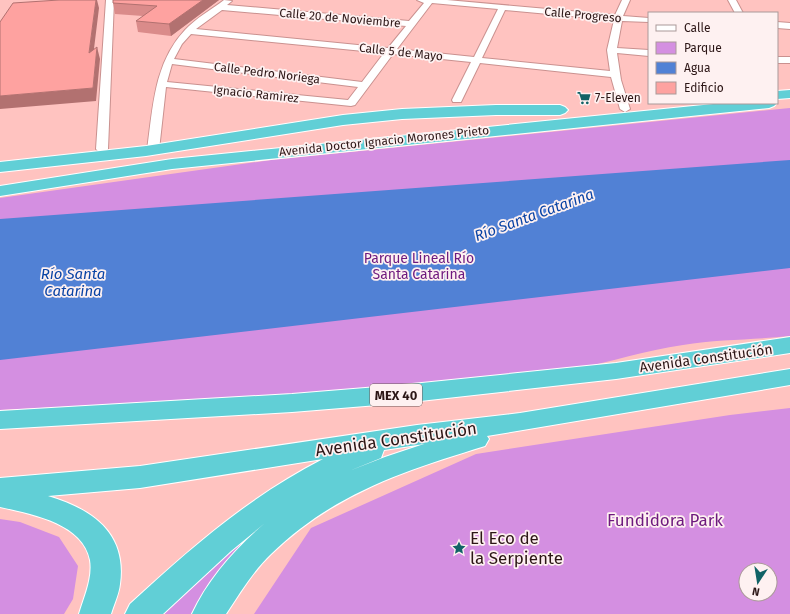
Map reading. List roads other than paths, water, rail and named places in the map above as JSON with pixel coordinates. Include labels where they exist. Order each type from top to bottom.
[{"type":"highway","points":[[778,95],[790,94]]},
{"type":"highway","points":[[778,102],[790,101]]},
{"type":"highway","name":"Avenida Doctor Ignacio Morones Prieto","points":[[154,146],[206,137],[240,136],[343,120],[402,114],[496,110],[625,109],[682,104]]},
{"type":"highway","name":"Avenida Doctor Ignacio Morones Prieto","points":[[0,191],[172,164],[524,126],[758,104]]},
{"type":"highway","points":[[524,126],[596,110]]},
{"type":"highway","points":[[0,157],[154,146]]},
{"type":"highway","points":[[0,167],[154,146]]},
{"type":"highway","points":[[0,180],[114,168],[172,164]]},
{"type":"highway","name":"Avenida Constitución","points":[[0,420],[292,403],[402,394],[616,371],[790,345]]},
{"type":"highway","points":[[710,357],[790,352]]},
{"type":"highway","name":"Avenida Constitución","points":[[0,489],[140,477],[520,422],[790,377]]},
{"type":"highway","points":[[208,614],[219,594],[256,548],[277,528],[317,499],[384,468],[439,449],[478,439],[520,422]]},
{"type":"highway","points":[[141,614],[207,552],[240,524],[283,493],[328,469],[357,456],[417,436]]},
{"type":"highway","points":[[0,496],[62,512],[76,519],[88,528],[103,552],[106,567],[105,584],[95,614]]},
{"type":"street","points":[[154,146],[161,84],[168,62],[178,44],[189,31],[229,0]]},
{"type":"street","points":[[366,85],[392,52],[427,0]]},
{"type":"street","name":"Calle Progreso","points":[[427,0],[648,20]]},
{"type":"street","points":[[625,109],[614,74],[612,50],[613,32],[617,18],[626,0]]},
{"type":"street","points":[[732,0],[738,12]]},
{"type":"street","points":[[102,149],[112,5]]},
{"type":"street","name":"Calle 20 de Noviembre","points":[[220,7],[412,24]]},
{"type":"street","points":[[457,100],[503,7]]},
{"type":"street","points":[[778,25],[790,26]]},
{"type":"street","name":"Calle 5 de Mayo","points":[[189,31],[614,74]]},
{"type":"street","points":[[612,50],[648,52]]},
{"type":"street","points":[[778,60],[790,60]]},
{"type":"street","name":"Calle Pedro Noriega","points":[[168,62],[366,85]]},
{"type":"street","name":"Ignacio Ramirez","points":[[161,84],[351,103],[366,85]]},
{"type":"water","name":"Río Santa Catarina","points":[[790,160],[790,268],[0,360],[0,219]]},
{"type":"place","name":"7-Eleven","points":[[584,98]]},
{"type":"place","name":"El Eco de la Serpiente","points":[[459,548]]},
{"type":"park label","name":"Parque Lineal Río Santa Catarina","points":[[419,266]]},
{"type":"park label","name":"Fundidora Park","points":[[665,520]]}]
